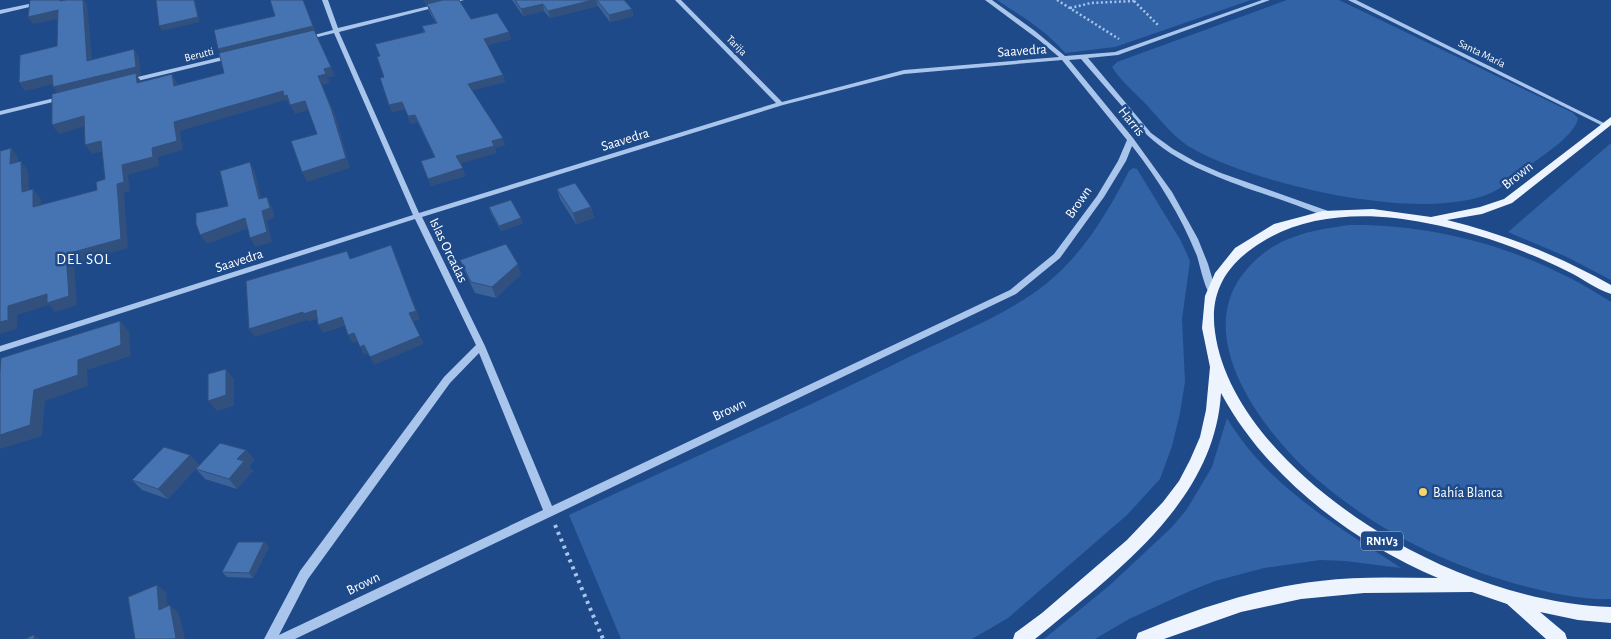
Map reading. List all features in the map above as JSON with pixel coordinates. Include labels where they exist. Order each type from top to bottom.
[{"type":"main road","name":"Brown","points":[[1426,218],[1473,213],[1493,208],[1508,201],[1608,122]]},
{"type":"main road","name":"RN1V3","points":[[1611,290],[1592,278],[1536,251],[1480,231],[1426,218],[1375,213],[1328,214],[1287,223],[1253,239],[1227,262],[1212,291],[1207,327],[1216,368],[1240,414],[1279,462],[1332,509],[1399,552],[1474,586],[1512,599],[1590,615],[1611,616]]},
{"type":"main road","name":"RN1V3","points":[[1021,639],[1141,537],[1167,510],[1188,481],[1204,445],[1211,419],[1216,368]]},
{"type":"main road","name":"RN1V3","points":[[1144,639],[1251,602],[1303,591],[1351,588],[1474,586]]},
{"type":"main road","points":[[1512,599],[1559,639]]},
{"type":"street","points":[[0,12],[56,0]]},
{"type":"street","name":"Islas Orcadas","points":[[325,0],[336,31],[417,216],[481,346],[549,511]]},
{"type":"street","points":[[298,40],[461,0]]},
{"type":"street","name":"Tarija","points":[[678,0],[781,104]]},
{"type":"street","name":"Harris","points":[[988,0],[1065,59],[1131,139],[1167,190],[1196,240],[1205,262],[1212,291]]},
{"type":"street","name":"Saavedra","points":[[0,349],[417,216],[781,104],[904,72],[1116,54],[1267,0]]},
{"type":"street","name":"Santa María","points":[[1350,0],[1608,122]]},
{"type":"street","name":"Berutti","points":[[125,82],[240,54]]},
{"type":"street","name":"Harris","points":[[1084,58],[1148,134],[1160,146],[1174,155],[1216,174],[1328,214]]},
{"type":"street","points":[[0,113],[67,97]]},
{"type":"street","name":"Brown","points":[[282,639],[1013,292],[1057,256],[1100,197],[1122,160],[1131,139]]},
{"type":"street","points":[[270,639],[309,567],[447,380],[481,346]]},
{"type":"path","points":[[1057,0],[1122,41]]},
{"type":"path","points":[[1069,8],[1091,4],[1133,1],[1160,27]]},
{"type":"path","points":[[549,511],[603,639]]},
{"type":"shaded area","points":[[997,0],[1251,0],[1115,47],[1065,53],[1041,30]]},
{"type":"shaded area","points":[[1287,0],[1339,0],[1573,113],[1578,118],[1576,124],[1572,131],[1559,143],[1493,192],[1463,201],[1427,204],[1386,202],[1342,196],[1299,187],[1259,176],[1223,163],[1195,150],[1167,128],[1122,81],[1112,67],[1117,62]]},
{"type":"shaded area","points":[[1611,143],[1611,280],[1567,257],[1508,232]]},
{"type":"shaded area","points":[[1133,168],[1137,169],[1181,241],[1190,261],[1182,319],[1185,382],[1172,446],[1160,479],[1127,515],[1008,618],[972,639],[621,639],[569,515],[826,397],[982,323],[1017,304],[1047,283],[1072,259],[1094,231],[1129,171]]},
{"type":"shaded area","points":[[1349,225],[1418,229],[1452,235],[1485,244],[1550,268],[1611,302],[1611,599],[1592,599],[1536,589],[1477,572],[1421,548],[1368,518],[1319,481],[1278,440],[1259,414],[1242,386],[1231,358],[1226,329],[1229,300],[1243,274],[1253,262],[1272,247],[1308,233]]},
{"type":"shaded area","points":[[1227,418],[1262,464],[1305,503],[1401,568],[1320,560],[1264,568],[1215,581],[1190,591],[1129,619],[1095,639],[1044,639],[1110,585],[1172,527],[1187,509],[1212,467]]},
{"type":"building","points":[[30,0],[83,0],[87,61],[134,49],[136,67],[53,87],[52,75],[19,83],[20,55],[57,46],[58,10],[28,17]]},
{"type":"building","points":[[156,0],[194,0],[198,17],[159,26]]},
{"type":"building","points":[[270,0],[303,0],[313,26],[218,49],[214,30],[275,16]]},
{"type":"building","points":[[443,0],[459,0],[471,19],[497,13],[509,32],[484,39],[503,75],[468,84],[503,138],[492,141],[494,146],[456,156],[463,168],[428,179],[421,161],[435,157],[415,115],[408,116],[402,102],[389,105],[380,78],[384,77],[377,57],[380,56],[375,44],[425,32],[422,26],[437,23],[427,4]]},
{"type":"building","points":[[515,0],[593,0],[548,11],[543,4],[521,9]]},
{"type":"building","points":[[597,0],[624,0],[632,9],[609,15]]},
{"type":"building","points":[[314,30],[331,67],[324,69],[326,74],[318,76],[331,108],[346,158],[302,172],[291,141],[317,134],[305,101],[290,105],[287,95],[284,96],[283,91],[174,122],[177,141],[152,148],[153,157],[122,165],[124,182],[117,184],[121,239],[66,254],[69,296],[47,303],[47,294],[8,306],[8,320],[0,322],[0,151],[11,148],[10,164],[21,161],[22,192],[33,189],[33,207],[97,190],[96,182],[105,179],[101,141],[85,145],[84,116],[52,125],[52,94],[136,73],[137,83],[172,74],[174,86],[224,73],[219,53]]},
{"type":"building","points":[[250,162],[259,199],[267,197],[270,208],[262,211],[267,232],[250,238],[245,218],[200,235],[196,224],[196,213],[228,206],[220,171]]},
{"type":"building","points":[[575,183],[591,207],[573,213],[557,189]]},
{"type":"building","points":[[511,200],[521,218],[499,226],[489,207]]},
{"type":"building","points":[[506,244],[518,264],[492,287],[471,282],[460,260]]},
{"type":"building","points":[[391,245],[416,311],[409,313],[420,336],[370,357],[364,345],[360,347],[354,333],[348,335],[342,317],[318,325],[316,310],[303,314],[303,312],[249,329],[246,281],[347,251],[350,259]]},
{"type":"building","points":[[120,321],[121,345],[78,360],[78,375],[34,390],[30,425],[0,435],[1,358]]},
{"type":"building","points":[[226,369],[226,395],[208,401],[208,374]]},
{"type":"building","points":[[220,443],[246,450],[237,459],[244,461],[229,479],[196,469]]},
{"type":"building","points":[[164,447],[190,455],[158,489],[132,480]]},
{"type":"building","points":[[238,542],[264,542],[249,573],[222,572]]},
{"type":"building","points":[[157,585],[159,610],[170,605],[176,638],[135,639],[128,597]]},
{"type":"building","points":[[34,635],[34,639],[25,639]]},
{"type":"place","name":"Bahía Blanca","points":[[1423,492]]},
{"type":"district","name":"DEL SOL","points":[[84,259]]}]
